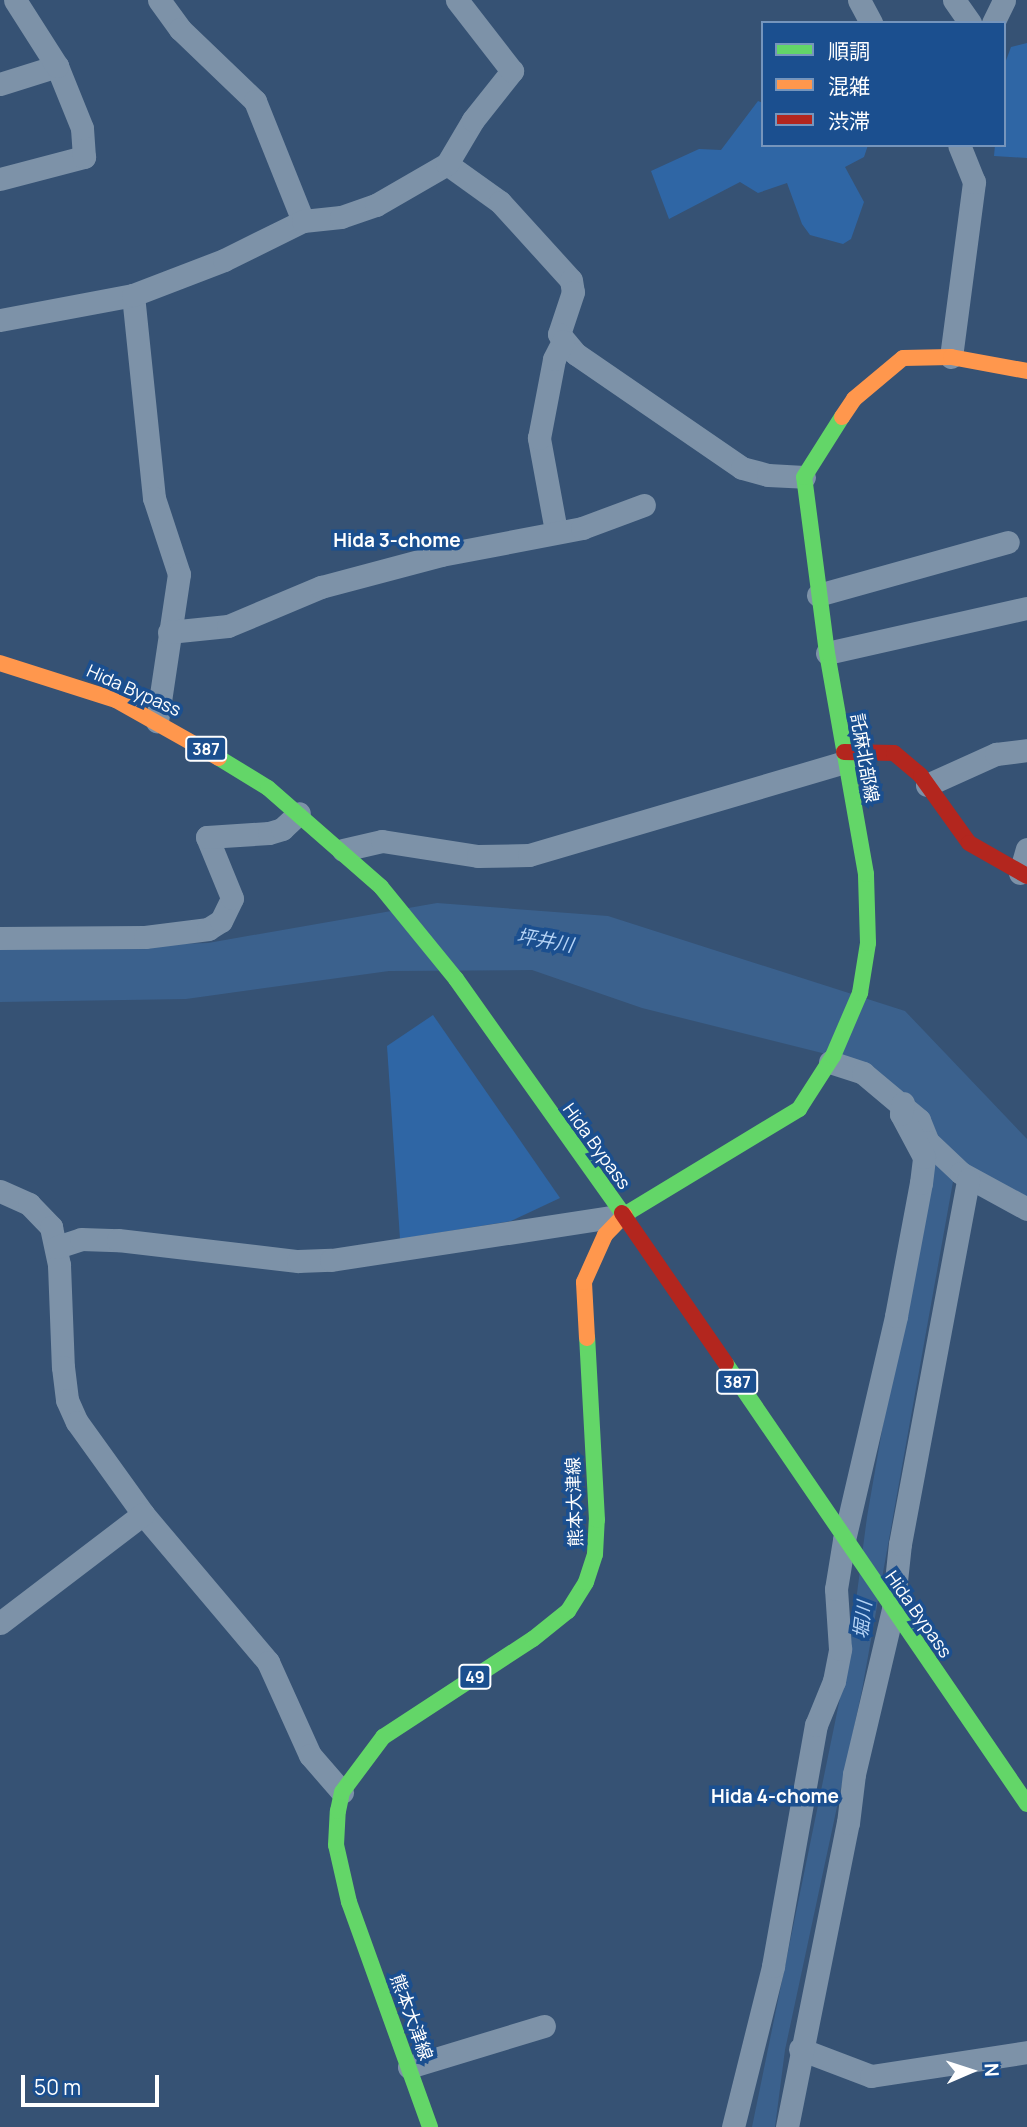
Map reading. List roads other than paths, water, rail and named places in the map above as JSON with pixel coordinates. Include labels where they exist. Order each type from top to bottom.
[{"type":"main road","points":[[804,477],[854,399],[875,377],[903,358],[951,357],[1027,371]]},
{"type":"main road","name":"託麻北部線","points":[[624,1215],[799,1109],[832,1059],[860,993],[868,943],[866,874],[818,596],[804,477]]},
{"type":"main road","name":"Hida Bypass","points":[[0,663],[56,677],[157,721],[268,788],[343,850],[381,887],[451,973],[624,1215],[1027,1804]]},
{"type":"main road","points":[[845,757],[894,753],[926,785],[969,843],[1023,874]]},
{"type":"main road","name":"熊本大津線","points":[[430,2127],[340,1867],[336,1845],[342,1792],[383,1737],[533,1639],[568,1611],[586,1582],[595,1554],[597,1520],[584,1282],[606,1235],[624,1215]]},
{"type":"street","points":[[0,179],[84,157],[82,128],[57,66],[15,0]]},
{"type":"street","points":[[159,0],[180,29],[255,101],[303,220]]},
{"type":"street","points":[[0,320],[133,295],[224,260],[303,220],[341,217],[376,205],[447,164],[473,120],[512,71],[457,0]]},
{"type":"street","points":[[859,0],[870,21]]},
{"type":"street","points":[[954,0],[969,21]]},
{"type":"street","points":[[994,21],[1004,0]]},
{"type":"street","points":[[0,84],[57,66]]},
{"type":"street","points":[[951,357],[974,182],[961,147]]},
{"type":"street","points":[[447,164],[500,202],[571,280],[573,292],[558,334],[563,341],[742,468],[768,475],[804,477]]},
{"type":"street","points":[[133,295],[154,498],[179,574],[157,721]]},
{"type":"street","points":[[556,531],[539,439],[554,359],[563,341]]},
{"type":"street","points":[[169,632],[228,626],[321,587],[401,564],[556,531],[582,528],[644,505]]},
{"type":"street","points":[[818,596],[1007,542]]},
{"type":"street","points":[[827,653],[1027,608]]},
{"type":"street","points":[[926,785],[996,754],[1027,750]]},
{"type":"street","points":[[343,850],[382,841],[478,856],[529,855],[845,757]]},
{"type":"street","points":[[0,938],[145,937],[208,929],[221,921],[232,898],[207,837],[269,833],[282,829],[299,813]]},
{"type":"street","points":[[1023,874],[1027,849]]},
{"type":"street","points":[[832,1059],[863,1073],[903,1103],[919,1120],[928,1142],[964,1176],[1027,1209]]},
{"type":"street","points":[[733,2127],[773,1966],[816,1725],[838,1660],[836,1589],[896,1316],[923,1170],[924,1157],[901,1114],[903,1103]]},
{"type":"street","points":[[787,2127],[800,2049],[824,1949],[889,1604],[964,1176]]},
{"type":"street","points":[[0,1191],[29,1204],[51,1227],[57,1247],[67,1400],[77,1422],[144,1514],[268,1661],[310,1755],[342,1792]]},
{"type":"street","points":[[57,1247],[81,1239],[118,1240],[298,1261],[331,1259],[624,1215]]},
{"type":"street","points":[[0,1623],[144,1514]]},
{"type":"street","points":[[409,2067],[544,2026]]},
{"type":"street","points":[[800,2049],[871,2076],[1027,2052]]},
{"type":"water","points":[[437,903],[608,916],[905,1011],[1027,1139],[1027,1202],[954,1176],[862,1690],[785,2050],[775,2127],[752,2127],[849,1654],[867,1517],[933,1136],[862,1063],[642,1008],[532,970],[389,971],[186,999],[0,1002],[0,949],[208,943]]},
{"type":"district","name":"Hida 3-chome","points":[[397,541]]},
{"type":"district","name":"Hida 4-chome","points":[[775,1797]]},
{"type":"water label","name":"坪井川","points":[[545,941]]},
{"type":"water label","name":"堀川","points":[[863,1620]]}]
